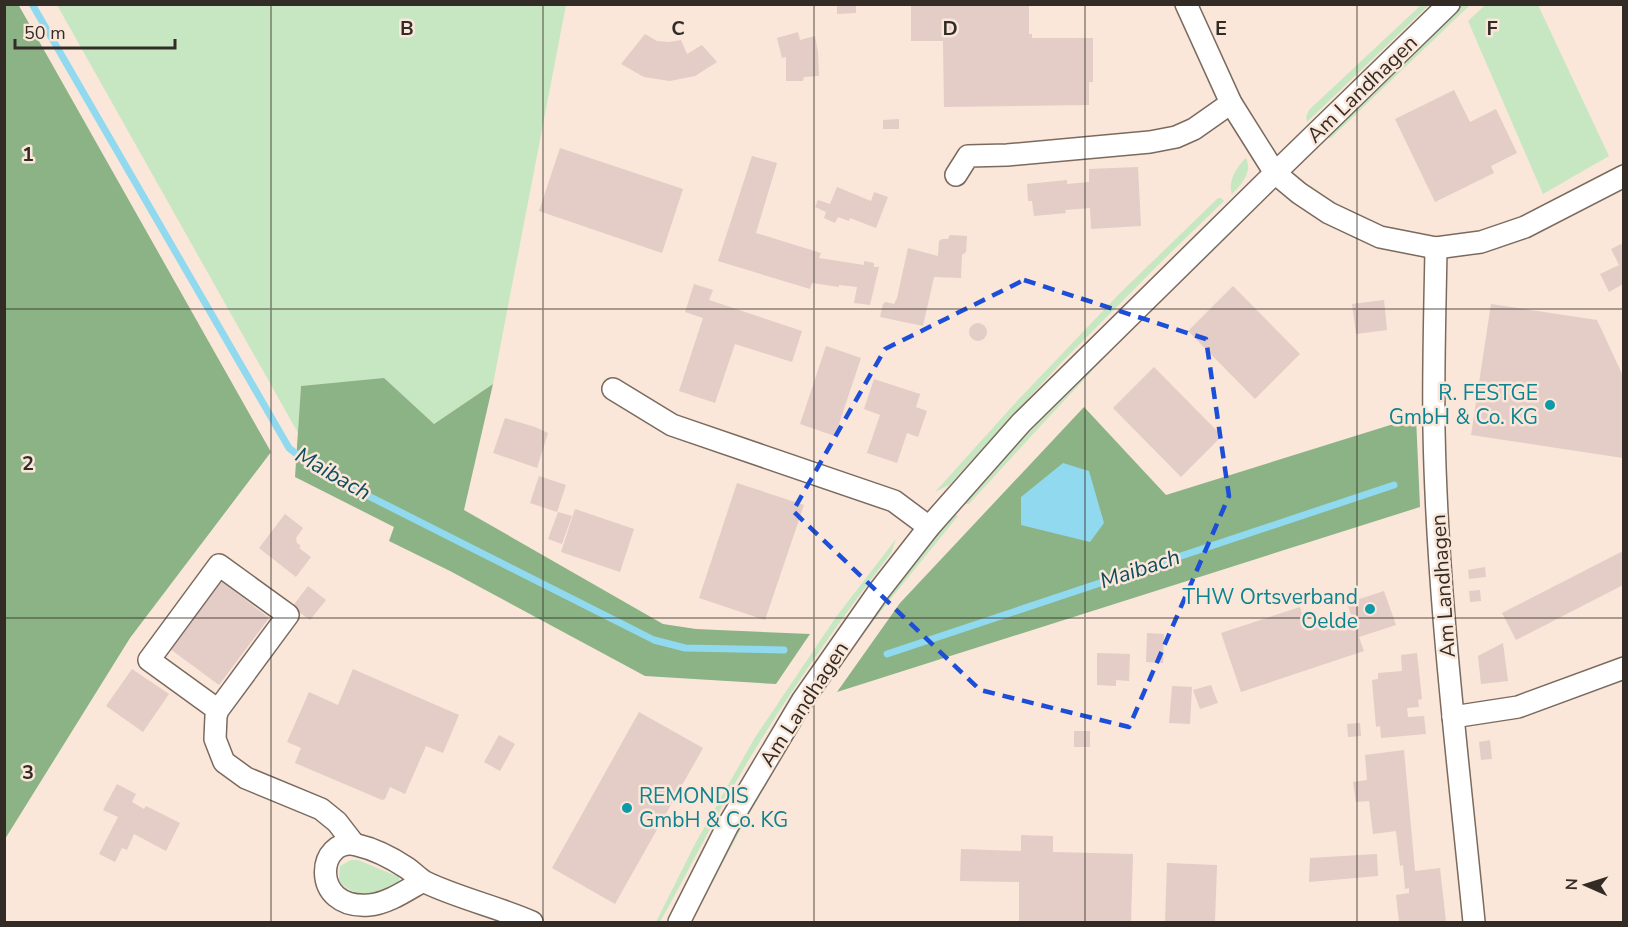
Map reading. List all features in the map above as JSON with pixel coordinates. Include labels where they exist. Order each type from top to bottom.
[{"type":"street","points":[[1186,4],[1231,103],[1275,173],[1329,213],[1380,237],[1436,248],[1481,242],[1525,227],[1623,176]]},
{"type":"street","name":"Am Landhagen","points":[[678,922],[727,827],[802,701],[879,591],[929,527],[1021,423],[1449,4]]},
{"type":"street","points":[[956,175],[968,156],[1030,153],[1150,142],[1176,137],[1194,129],[1231,103]]},
{"type":"street","name":"Am Landhagen","points":[[1436,248],[1434,430],[1453,717],[1474,922]]},
{"type":"street","points":[[613,389],[672,425],[894,501],[929,527]]},
{"type":"street","points":[[218,710],[149,660],[219,565],[288,615],[218,710],[215,739],[224,762],[246,778],[321,810],[337,822],[354,844],[387,857],[423,881],[532,922]]},
{"type":"street","points":[[1453,717],[1518,707],[1623,668]]},
{"type":"street","points":[[354,844],[338,848],[327,860],[325,881],[332,893],[340,898],[351,903],[371,905],[396,896],[423,881]]},
{"type":"highlighted area","points":[[1024,280],[1206,339],[1229,496],[1129,727],[980,690],[793,511],[885,349]]},
{"type":"green space","points":[[18,4],[271,452],[130,638],[5,839],[4,5]]},
{"type":"green space","points":[[1422,4],[1429,5],[1307,122],[1306,117],[1309,110]]},
{"type":"green space","points":[[57,5],[566,5],[493,384],[434,424],[384,379],[301,386],[298,433]]},
{"type":"green space","points":[[1461,5],[1470,5],[1331,138],[1323,137]]},
{"type":"green space","points":[[1485,5],[1538,5],[1609,156],[1543,194],[1468,21]]},
{"type":"green space","points":[[1246,158],[1247,173],[1232,194],[1231,184],[1234,174]]},
{"type":"green space","points":[[1218,198],[1224,201],[1063,361],[949,485],[935,492],[1018,400],[1120,293]]},
{"type":"green space","points":[[1242,219],[1240,224],[1204,257],[1102,361],[969,504],[964,504],[1056,398]]},
{"type":"green space","points":[[384,378],[434,424],[493,384],[464,510],[663,624],[696,629],[810,634],[776,684],[645,676],[450,571],[389,541],[394,527],[295,477],[301,386]]},
{"type":"green space","points":[[1084,407],[1166,495],[1416,417],[1420,507],[837,692],[900,603]]},
{"type":"green space","points":[[953,513],[958,516],[861,637],[814,705],[750,812],[692,922],[688,922],[797,724],[875,610]]},
{"type":"green space","points":[[896,539],[891,553],[790,694],[759,743],[660,922],[656,922],[695,844],[754,739],[836,617]]},
{"type":"green space","points":[[351,860],[358,860],[399,877],[400,885],[368,894],[352,891],[339,881],[340,866]]},
{"type":"water","points":[[1063,463],[1089,471],[1104,523],[1090,542],[1021,525],[1021,497]]},
{"type":"building","points":[[837,4],[856,4],[856,13],[837,14]]},
{"type":"building","points":[[911,4],[1029,4],[1029,34],[1032,34],[1032,38],[1093,38],[1093,82],[1089,82],[1089,105],[944,107],[943,41],[911,41]]},
{"type":"building","points":[[798,32],[800,40],[815,36],[819,76],[804,77],[803,81],[786,81],[786,57],[782,58],[777,38]]},
{"type":"building","points":[[645,34],[657,41],[681,40],[687,54],[702,45],[717,62],[695,76],[670,81],[644,77],[621,64]]},
{"type":"building","points":[[1454,90],[1470,122],[1496,109],[1517,153],[1491,166],[1494,173],[1435,202],[1395,119]]},
{"type":"building","points":[[899,119],[899,129],[883,129],[883,120]]},
{"type":"building","points":[[560,148],[683,189],[662,253],[539,211]]},
{"type":"building","points":[[752,156],[777,163],[756,233],[821,253],[819,258],[864,265],[864,261],[874,263],[874,267],[879,267],[870,305],[854,303],[857,287],[812,283],[810,289],[718,261]]},
{"type":"building","points":[[1138,167],[1141,226],[1091,229],[1090,208],[1034,216],[1032,201],[1028,201],[1027,184],[1067,180],[1067,184],[1089,182],[1089,169]]},
{"type":"building","points":[[837,187],[871,201],[874,192],[888,197],[876,228],[850,218],[849,221],[838,217],[835,223],[824,218],[826,212],[815,207],[818,200],[830,204]]},
{"type":"building","points":[[950,235],[967,236],[966,252],[962,255],[961,278],[934,277],[923,326],[880,317],[883,304],[886,302],[894,304],[897,298],[908,248],[938,256],[939,241],[948,239]]},
{"type":"building","points":[[1623,243],[1623,284],[1609,292],[1600,274],[1619,265],[1611,249]]},
{"type":"building","points":[[694,284],[713,290],[709,300],[802,331],[792,362],[735,344],[715,403],[679,391],[703,318],[685,312]]},
{"type":"building","points":[[1233,286],[1300,354],[1255,399],[1188,331]]},
{"type":"building","points":[[1384,300],[1387,330],[1356,334],[1352,304]]},
{"type":"building","name":"R. FESTGE GmbH & Co. KG","points":[[1491,304],[1597,320],[1623,376],[1623,458],[1471,435]]},
{"type":"building","points":[[974,323],[982,323],[987,328],[985,339],[974,341],[969,336],[969,328]]},
{"type":"building","points":[[826,346],[861,358],[835,436],[800,424]]},
{"type":"building","points":[[1154,367],[1222,436],[1181,477],[1113,408]]},
{"type":"building","points":[[874,379],[920,394],[916,407],[927,411],[918,437],[907,433],[897,463],[867,453],[880,415],[864,409]]},
{"type":"building","points":[[505,418],[548,433],[537,468],[493,453]]},
{"type":"building","points":[[539,476],[566,485],[557,512],[530,503]]},
{"type":"building","points":[[737,483],[804,505],[765,620],[699,598]]},
{"type":"building","points":[[575,509],[634,529],[620,572],[561,552]]},
{"type":"building","points":[[558,512],[572,516],[562,544],[548,539]]},
{"type":"building","points":[[285,514],[303,528],[296,538],[297,543],[301,546],[299,548],[311,557],[296,577],[259,548]]},
{"type":"building","points":[[1623,551],[1623,585],[1516,640],[1502,613]]},
{"type":"building","points":[[1485,567],[1486,577],[1469,579],[1468,570]]},
{"type":"building","points":[[217,578],[269,618],[219,685],[166,646]]},
{"type":"building","points":[[308,586],[326,600],[310,620],[292,607]]},
{"type":"building","points":[[1480,590],[1481,601],[1470,602],[1469,591]]},
{"type":"building","points":[[1384,591],[1396,625],[1359,637],[1364,651],[1241,692],[1221,633],[1300,607],[1306,627],[1326,619],[1327,623],[1351,615],[1347,603]]},
{"type":"building","points":[[1147,633],[1164,634],[1163,663],[1146,662]]},
{"type":"building","points":[[1503,643],[1508,681],[1481,684],[1478,656]]},
{"type":"building","points":[[1097,653],[1130,654],[1129,681],[1116,680],[1116,686],[1097,685]]},
{"type":"building","points":[[1417,653],[1422,699],[1418,700],[1419,707],[1407,708],[1408,717],[1424,716],[1426,734],[1381,738],[1380,726],[1376,727],[1372,680],[1378,679],[1378,673],[1402,671],[1401,655]]},
{"type":"building","points":[[132,669],[169,694],[143,732],[106,706]]},
{"type":"building","points":[[353,669],[459,715],[443,753],[426,746],[405,794],[390,787],[385,799],[382,800],[295,763],[301,748],[287,742],[309,692],[338,705]]},
{"type":"building","points":[[1211,685],[1218,703],[1200,709],[1193,690]]},
{"type":"building","points":[[1172,686],[1192,687],[1190,724],[1169,723]]},
{"type":"building","name":"REMONDIS GmbH & Co. KG","points":[[639,712],[703,748],[615,904],[552,868]]},
{"type":"building","points":[[1360,723],[1361,736],[1348,737],[1347,724]]},
{"type":"building","points":[[1074,731],[1090,731],[1090,747],[1074,747]]},
{"type":"building","points":[[499,735],[515,744],[500,771],[484,762]]},
{"type":"building","points":[[1490,740],[1492,759],[1481,760],[1479,742]]},
{"type":"building","points":[[1404,750],[1415,871],[1440,868],[1446,922],[1399,922],[1396,895],[1409,893],[1409,888],[1405,889],[1396,831],[1373,834],[1369,801],[1356,802],[1353,782],[1367,780],[1365,755]]},
{"type":"building","points":[[117,784],[136,794],[132,802],[144,809],[146,806],[180,823],[166,851],[134,834],[127,850],[122,848],[115,862],[99,854],[118,817],[103,810]]},
{"type":"building","points":[[1021,835],[1053,836],[1053,852],[1133,854],[1131,922],[1019,922],[1019,882],[960,881],[961,849],[1021,851]]},
{"type":"building","points":[[1377,854],[1378,876],[1309,882],[1310,858]]},
{"type":"building","points":[[1167,863],[1217,865],[1215,922],[1165,922]]},
{"type":"waterway","name":"Maibach","points":[[32,4],[289,448],[315,469],[654,640],[685,648],[784,650]]},
{"type":"waterway","name":"Maibach","points":[[887,654],[1394,485]]},
{"type":"place","name":"R. FESTGE GmbH & Co. KG","points":[[1550,405]]},
{"type":"place","name":"THW Ortsverband Oelde","points":[[1370,609]]},
{"type":"place","name":"REMONDIS GmbH & Co. KG","points":[[627,808]]}]
